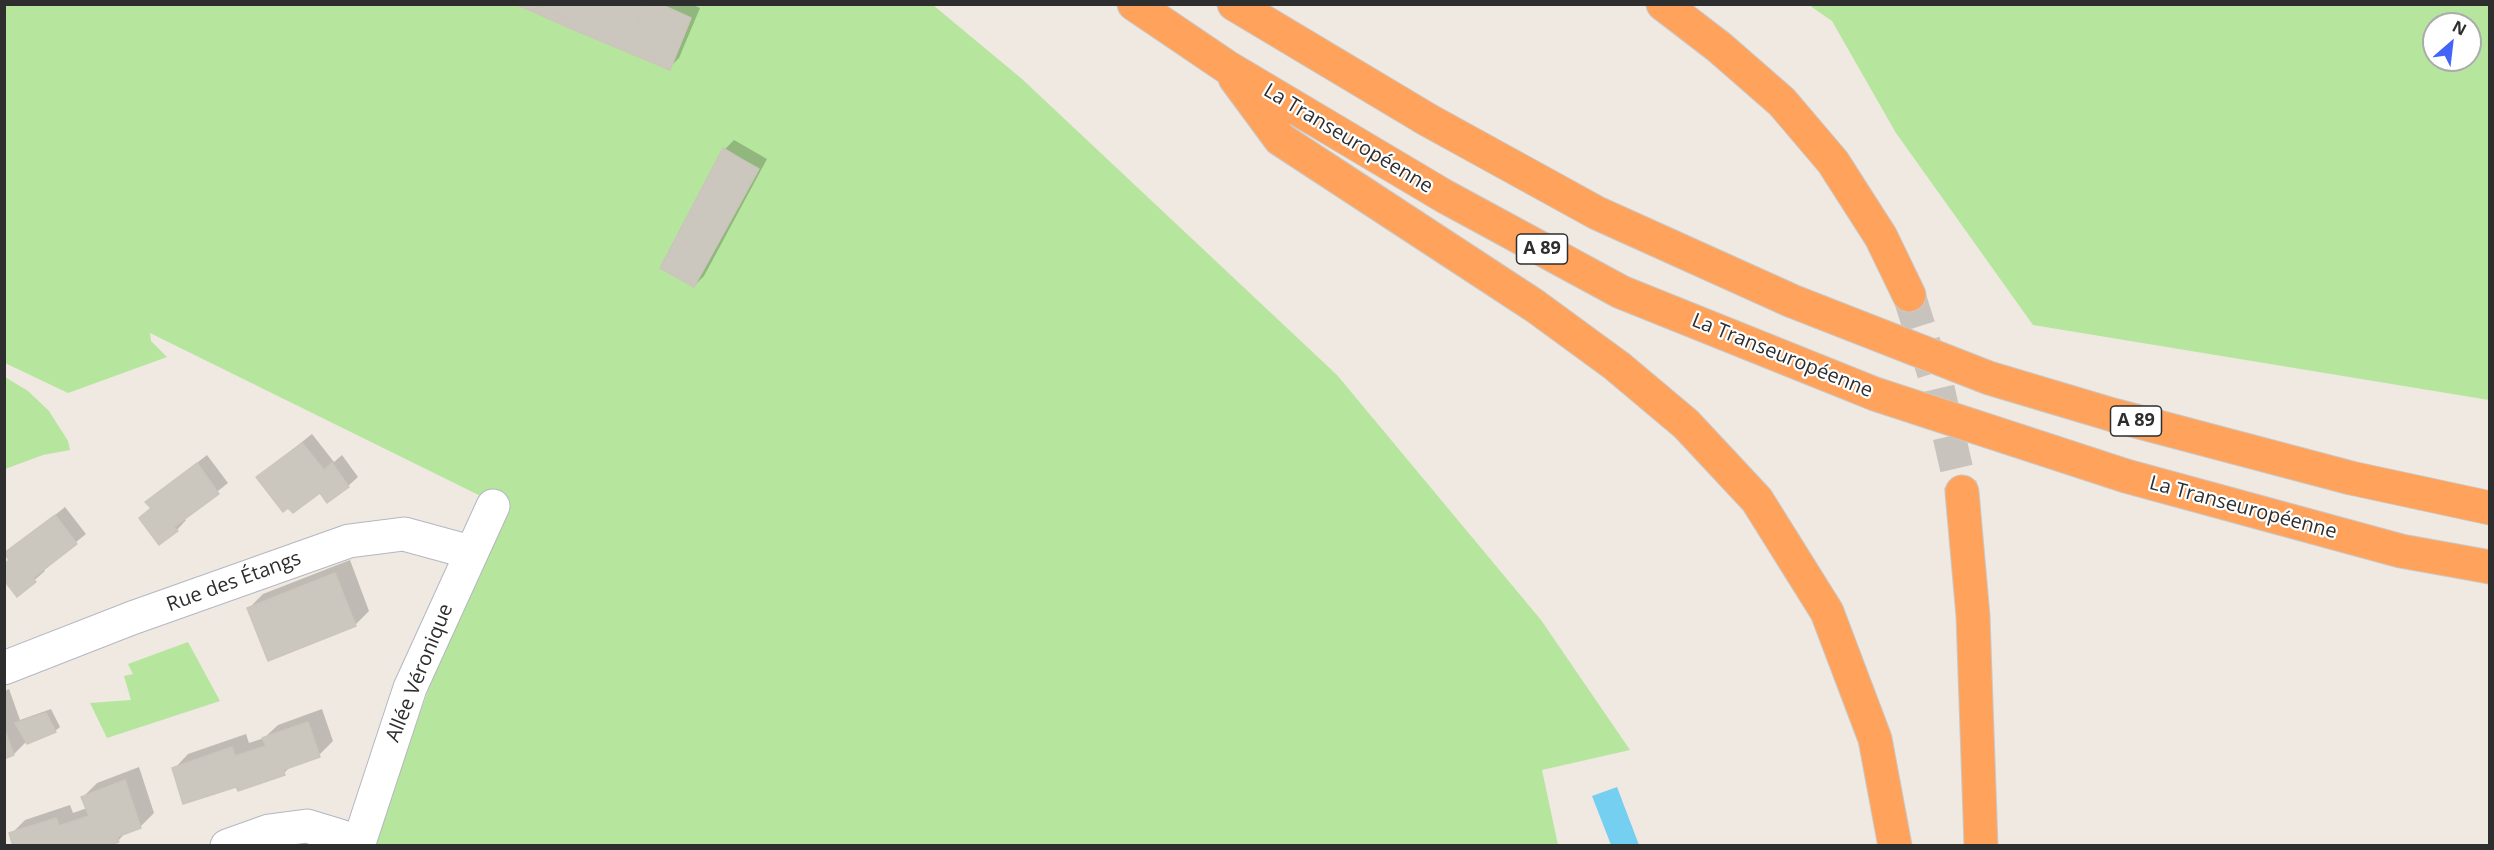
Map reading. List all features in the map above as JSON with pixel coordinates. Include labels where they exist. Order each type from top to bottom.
[{"type":"highway","name":"La Transeuropéenne","points":[[1134,4],[1227,67],[1444,196],[1621,292],[1864,389],[2127,476],[2401,551],[2490,567]]},
{"type":"highway","name":"A 89","points":[[1234,4],[1428,120],[1597,213],[1792,301],[1989,378],[2112,415],[2351,478],[2490,508]]},
{"type":"highway","points":[[1663,4],[1719,47],[1782,102],[1819,145],[1833,162],[1881,237],[1909,296]]},
{"type":"highway","points":[[1227,67],[1280,139],[1535,306],[1617,366],[1686,424],[1757,500],[1827,612],[1875,739],[1895,846]]},
{"type":"highway","points":[[1962,492],[1973,616],[1981,846]]},
{"type":"street","name":"Allée Véronique","points":[[358,845],[410,688],[470,552],[493,506]]},
{"type":"street","name":"Rue des Étangs","points":[[4,669],[132,618],[349,541],[404,534],[470,552]]},
{"type":"street","points":[[227,846],[269,831],[307,826],[340,836],[358,845]]},
{"type":"green space","points":[[5,5],[933,5],[1022,79],[1337,375],[1541,620],[1630,750],[1542,770],[1558,845],[373,845],[445,643],[505,508],[150,333],[151,341],[167,357],[68,393],[5,363]]},
{"type":"green space","points":[[1809,5],[2489,5],[2489,400],[2033,325],[1896,133],[1832,21]]},
{"type":"green space","points":[[5,377],[28,391],[49,411],[68,441],[70,450],[43,455],[5,469]]},
{"type":"green space","points":[[188,642],[220,701],[107,738],[90,703],[131,700],[124,676],[133,674],[128,664]]},
{"type":"water","points":[[1617,787],[1639,845],[1611,845],[1592,796]]},
{"type":"building","points":[[515,4],[645,4],[625,51],[567,27],[570,20],[537,6],[534,12]]},
{"type":"building","points":[[645,4],[660,4],[691,18],[670,70],[625,51]]},
{"type":"building","points":[[537,6],[570,20],[567,27],[534,12]]},
{"type":"building","points":[[723,148],[741,159],[676,277],[660,268]]},
{"type":"building","points":[[741,159],[759,169],[694,287],[676,277]]},
{"type":"building","points":[[302,443],[324,470],[332,463],[349,487],[327,503],[320,493],[293,513],[288,508],[283,512],[256,477]]},
{"type":"building","points":[[197,463],[219,494],[174,527],[178,531],[159,545],[139,518],[151,508],[145,502]]},
{"type":"building","points":[[55,515],[77,544],[33,578],[36,582],[17,597],[4,580],[4,564],[9,560],[4,553]]},
{"type":"building","points":[[335,573],[356,626],[268,661],[247,608]]},
{"type":"building","points":[[46,713],[56,732],[27,744],[15,723]]},
{"type":"building","points":[[308,722],[320,757],[283,770],[285,775],[238,791],[236,787],[183,804],[172,768],[232,747],[235,756],[266,746],[262,738]]},
{"type":"building","points":[[4,728],[14,755],[4,759]]},
{"type":"building","points":[[125,780],[141,828],[117,837],[119,842],[108,846],[13,846],[9,833],[56,818],[59,826],[89,816],[81,797]]},
{"type":"tunnel","points":[[1909,295],[1937,384],[1962,492]]}]
